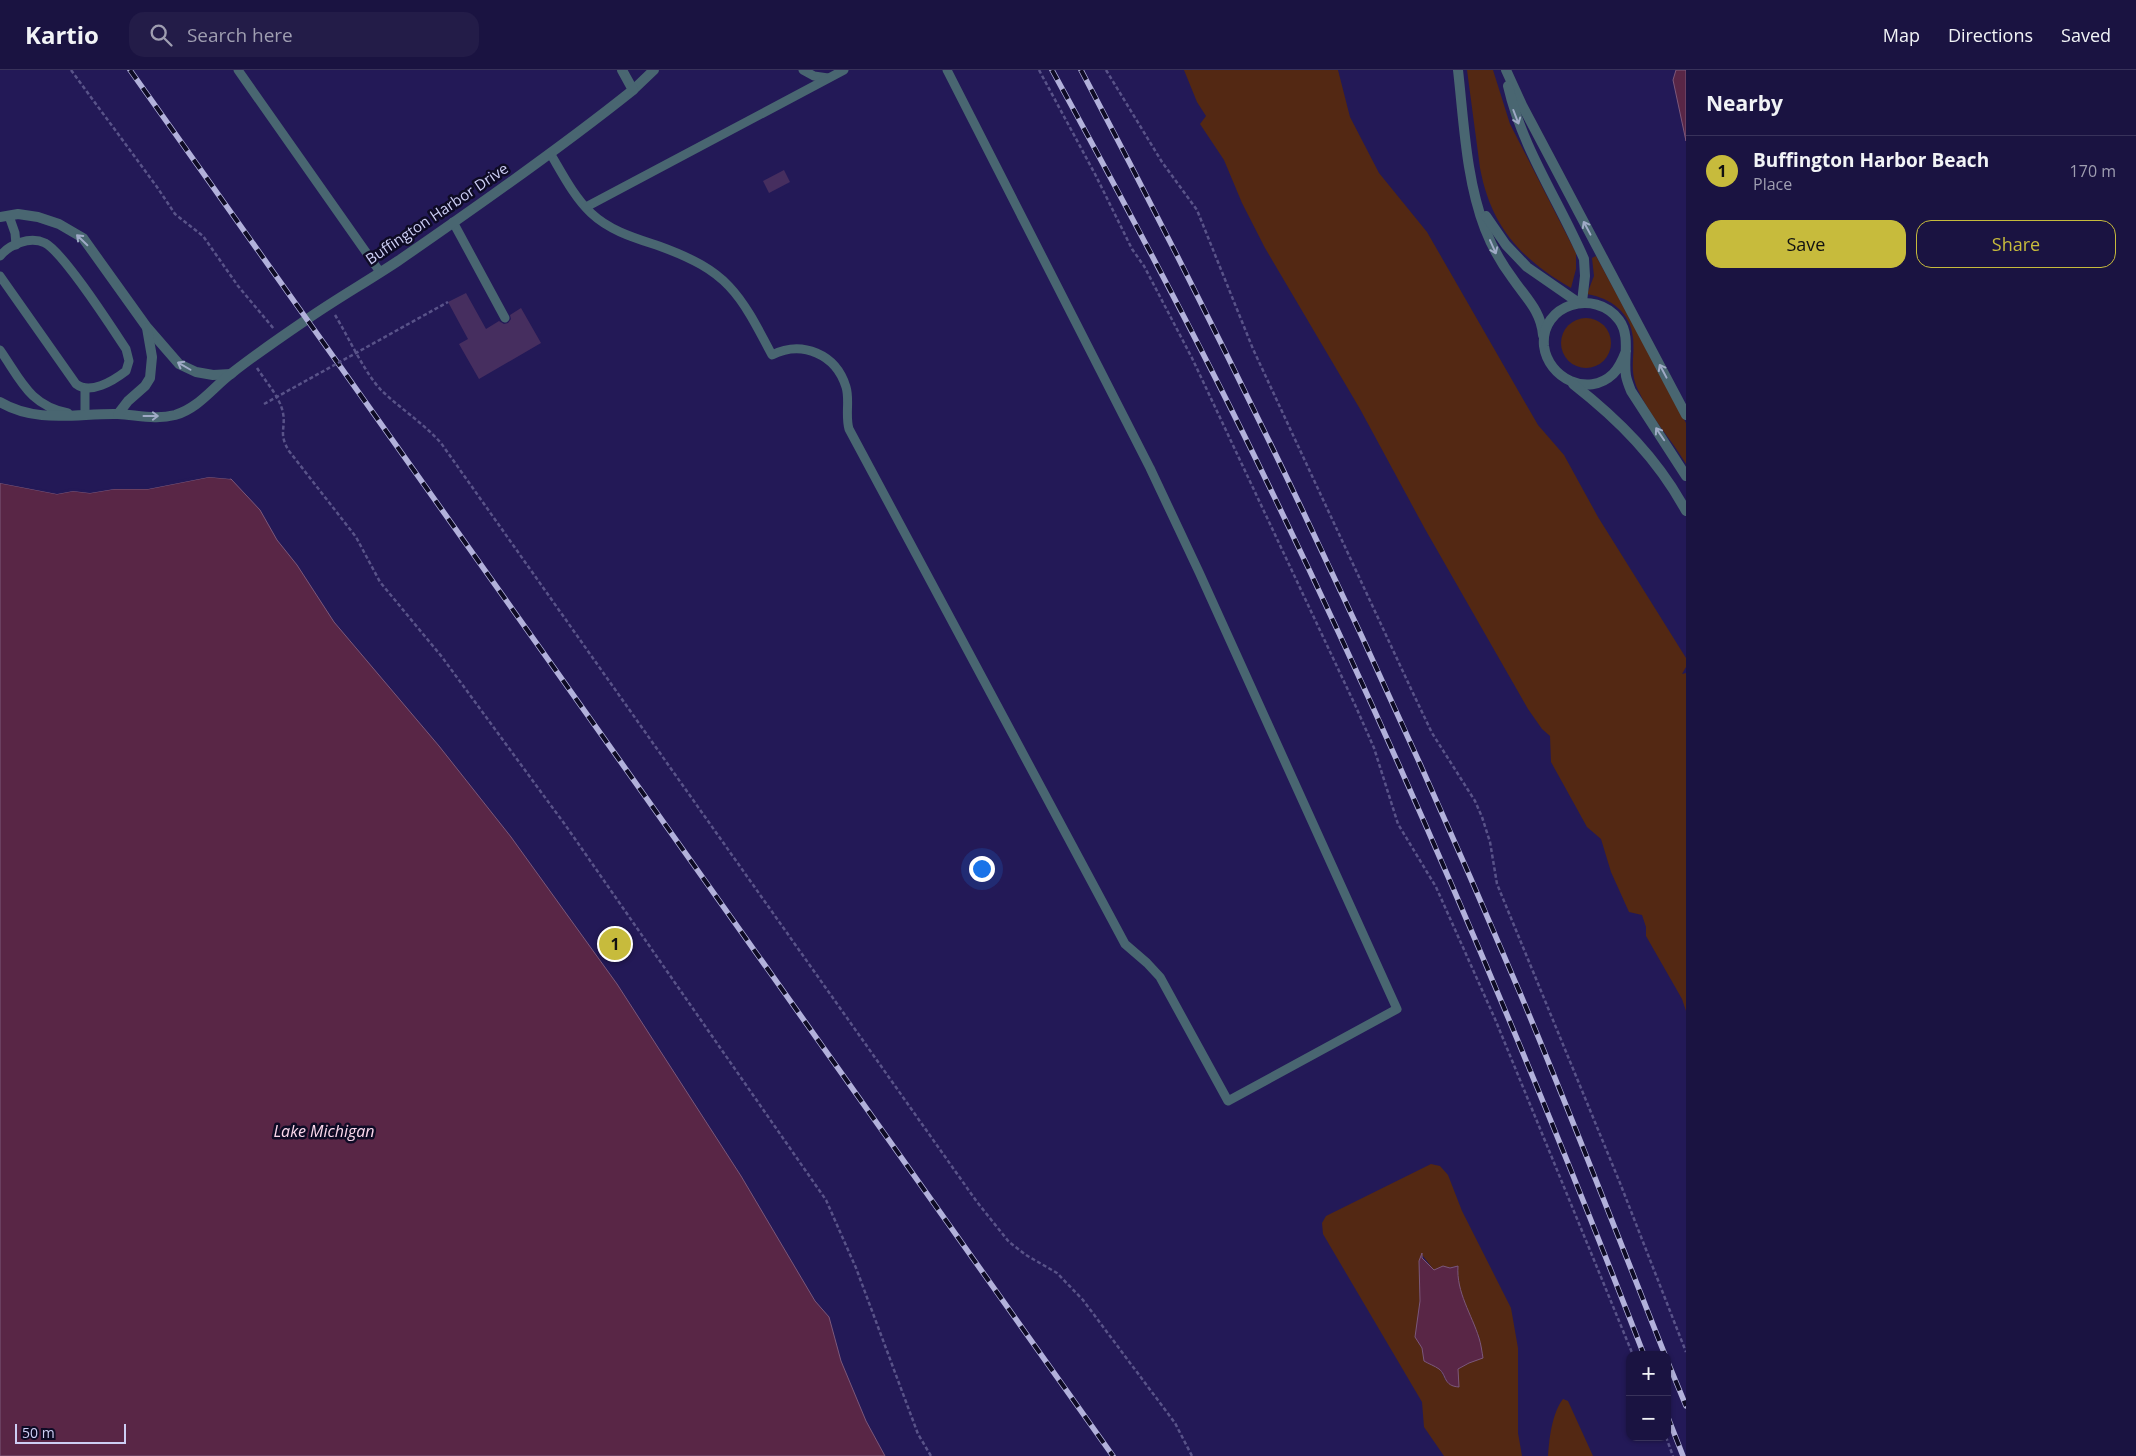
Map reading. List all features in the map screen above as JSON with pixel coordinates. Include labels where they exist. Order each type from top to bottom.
[{"type":"street","points":[[622,70],[633,90]]},
{"type":"street","name":"Buffington Harbor Drive","points":[[0,402],[27,413],[55,416],[118,414],[152,417],[175,415],[190,408],[211,394],[231,374],[550,153],[633,90],[654,70]]},
{"type":"street","points":[[1458,70],[1470,168],[1484,227],[1495,252],[1537,311],[1542,323],[1545,354],[1551,366],[1560,376],[1572,382],[1598,403],[1641,444],[1670,483],[1686,511]]},
{"type":"street","points":[[1505,70],[1513,110],[1530,152],[1584,259],[1586,276],[1580,302]]},
{"type":"street","points":[[1505,70],[1686,414]]},
{"type":"street","points":[[1477,201],[1490,224],[1506,245],[1527,267],[1580,302]]},
{"type":"street","points":[[5,216],[18,214],[38,217],[59,224],[83,238],[146,326],[179,364],[196,372],[213,375],[231,374]]},
{"type":"street","points":[[1544,341],[1547,327],[1554,316],[1565,307],[1580,302],[1596,304],[1610,310],[1620,322],[1626,336],[1626,376],[1631,391],[1686,476]]},
{"type":"street","points":[[118,414],[128,401],[145,386],[150,378],[152,357],[146,326]]},
{"type":"street","points":[[1572,382],[1586,384],[1600,382],[1612,375],[1621,364],[1626,351]]},
{"type":"lane","points":[[238,70],[380,272]]},
{"type":"lane","points":[[803,70],[814,76],[828,78]]},
{"type":"lane","points":[[586,207],[844,70]]},
{"type":"lane","points":[[550,153],[586,207],[597,218],[619,232],[682,255],[720,276],[745,303],[772,355],[792,348],[804,349],[819,353],[831,361],[840,373],[847,394],[846,414],[849,429],[1124,944],[1147,963],[1160,977],[1228,1101],[1397,1009],[1218,612],[1150,468],[946,70]]},
{"type":"lane","points":[[5,216],[15,232],[16,245]]},
{"type":"lane","points":[[453,222],[505,318]]},
{"type":"lane","points":[[0,256],[16,245],[32,240],[45,243],[52,248],[65,262],[126,349],[129,361],[126,371],[92,388],[85,389],[76,384],[0,276]]},
{"type":"lane","points":[[0,350],[36,400],[49,408],[82,415],[85,389]]},
{"type":"path","points":[[71,70],[175,214],[203,236],[238,286],[282,338]]},
{"type":"path","points":[[1040,70],[1132,249],[1144,266],[1192,358],[1356,707],[1374,748],[1398,824],[1436,887],[1488,1002],[1631,1351]]},
{"type":"path","points":[[1106,70],[1162,162],[1184,190],[1204,223],[1231,297],[1253,349],[1412,691],[1432,733],[1475,801],[1490,842],[1497,884],[1617,1175],[1686,1352]]},
{"type":"path","points":[[264,404],[448,302]]},
{"type":"path","points":[[330,304],[382,391],[428,429],[441,443],[977,1202],[1010,1242],[1057,1273],[1074,1289],[1130,1360],[1175,1423],[1192,1456]]},
{"type":"path","points":[[251,360],[281,406],[284,417],[282,433],[284,443],[289,451],[356,537],[380,582],[442,658],[566,826],[826,1200],[856,1268],[918,1434],[930,1456]]},
{"type":"path","points":[[1667,1441],[1673,1456]]},
{"type":"shaded area","points":[[1184,70],[1338,70],[1350,117],[1379,173],[1427,232],[1538,425],[1564,455],[1598,517],[1686,658],[1686,667],[1682,674],[1686,673],[1686,1011],[1682,999],[1646,936],[1646,927],[1642,915],[1629,912],[1611,872],[1601,839],[1587,827],[1551,762],[1550,736],[1542,729],[1528,709],[1425,529],[1360,409],[1265,248],[1242,203],[1224,160],[1200,124],[1206,116],[1197,102]]},
{"type":"shaded area","points":[[1467,70],[1493,70],[1510,124],[1576,253],[1576,269],[1571,288],[1553,277],[1523,253],[1500,224],[1492,208],[1480,168]]},
{"type":"shaded area","points":[[1596,256],[1686,423],[1686,464],[1648,409],[1635,383],[1633,338],[1624,314],[1612,303],[1587,294],[1594,276],[1592,258]]},
{"type":"shaded area","points":[[1581,318],[1591,318],[1604,325],[1611,338],[1611,348],[1604,361],[1591,368],[1581,368],[1572,364],[1565,357],[1561,348],[1561,338],[1565,329],[1572,322]]},
{"type":"shaded area","points":[[1431,1164],[1440,1166],[1448,1175],[1462,1211],[1511,1308],[1518,1348],[1518,1433],[1522,1456],[1444,1456],[1424,1427],[1422,1402],[1323,1234],[1322,1223],[1326,1216]],"holes":[[[1422,1255],[1434,1270],[1458,1266],[1461,1294],[1480,1339],[1469,1363],[1458,1369],[1458,1387],[1446,1381],[1440,1369],[1424,1361],[1422,1348],[1415,1337],[1420,1301],[1419,1261]]]},
{"type":"shaded area","points":[[1563,1399],[1568,1401],[1593,1456],[1548,1456],[1550,1434],[1556,1411]]},
{"type":"water","points":[[1676,70],[1686,70],[1686,141],[1673,80]]},
{"type":"water","name":"Lake Michigan","points":[[209,477],[231,479],[260,510],[277,540],[297,565],[334,622],[439,746],[511,837],[617,984],[741,1176],[815,1301],[829,1317],[841,1361],[866,1421],[885,1456],[0,1456],[0,483],[57,494],[73,491],[90,493],[114,489],[148,489]]},
{"type":"water","points":[[1422,1253],[1422,1258],[1434,1270],[1443,1266],[1450,1268],[1458,1266],[1459,1285],[1480,1340],[1483,1358],[1458,1369],[1459,1387],[1450,1385],[1442,1371],[1424,1361],[1422,1348],[1415,1337],[1420,1301],[1419,1261]]},
{"type":"pier","points":[[209,474],[226,476],[231,479],[209,477],[148,489],[114,489],[90,493],[73,491],[57,494],[0,483],[0,480],[56,492],[73,488],[90,491],[114,487],[148,486]]},
{"type":"building","points":[[784,170],[790,182],[769,193],[763,181]]},
{"type":"building","points":[[466,293],[486,329],[499,321],[504,324],[508,323],[511,319],[510,315],[521,308],[541,343],[479,379],[459,344],[468,339],[448,302]]},
{"type":"railway","points":[[130,70],[1113,1456]]},
{"type":"railway","points":[[1052,70],[1136,225],[1217,381],[1370,700],[1512,1026],[1642,1351]]},
{"type":"railway","points":[[1081,70],[1198,297],[1365,642],[1539,1038],[1663,1351]]},
{"type":"railway","points":[[1671,1370],[1686,1406]]},
{"type":"railway","points":[[1671,1425],[1683,1456]]},
{"type":"place","name":"Buffington Harbor Beach","points":[[615,944]]}]
